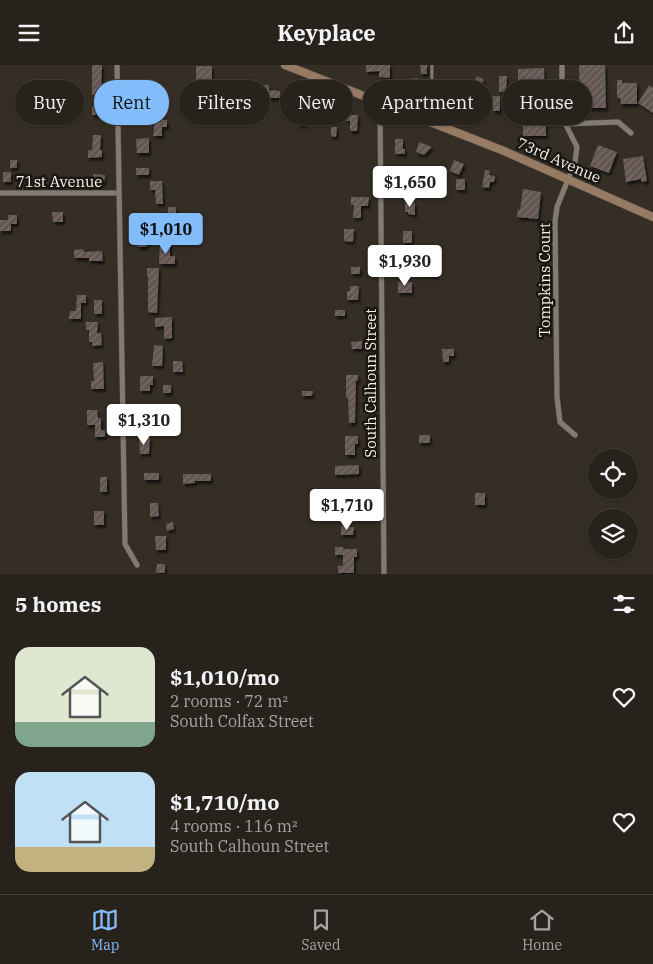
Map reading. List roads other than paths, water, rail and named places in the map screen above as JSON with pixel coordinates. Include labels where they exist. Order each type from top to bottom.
[{"type":"street","points":[[117,65],[125,544],[137,565]]},
{"type":"street","name":"73rd Avenue","points":[[286,65],[363,95]]},
{"type":"street","name":"Tompkins Court","points":[[562,65],[562,80]]},
{"type":"street","points":[[592,124],[618,122],[632,133]]},
{"type":"street","name":"South Calhoun Street","points":[[380,125],[384,574]]},
{"type":"street","name":"73rd Avenue","points":[[438,125],[568,178],[653,217]]},
{"type":"street","name":"Tompkins Court","points":[[566,125],[577,147],[575,162],[557,207],[557,397],[560,422],[575,435]]},
{"type":"street","name":"71st Avenue","points":[[0,193],[118,193]]},
{"type":"lane","points":[[431,80],[432,65]]}]
